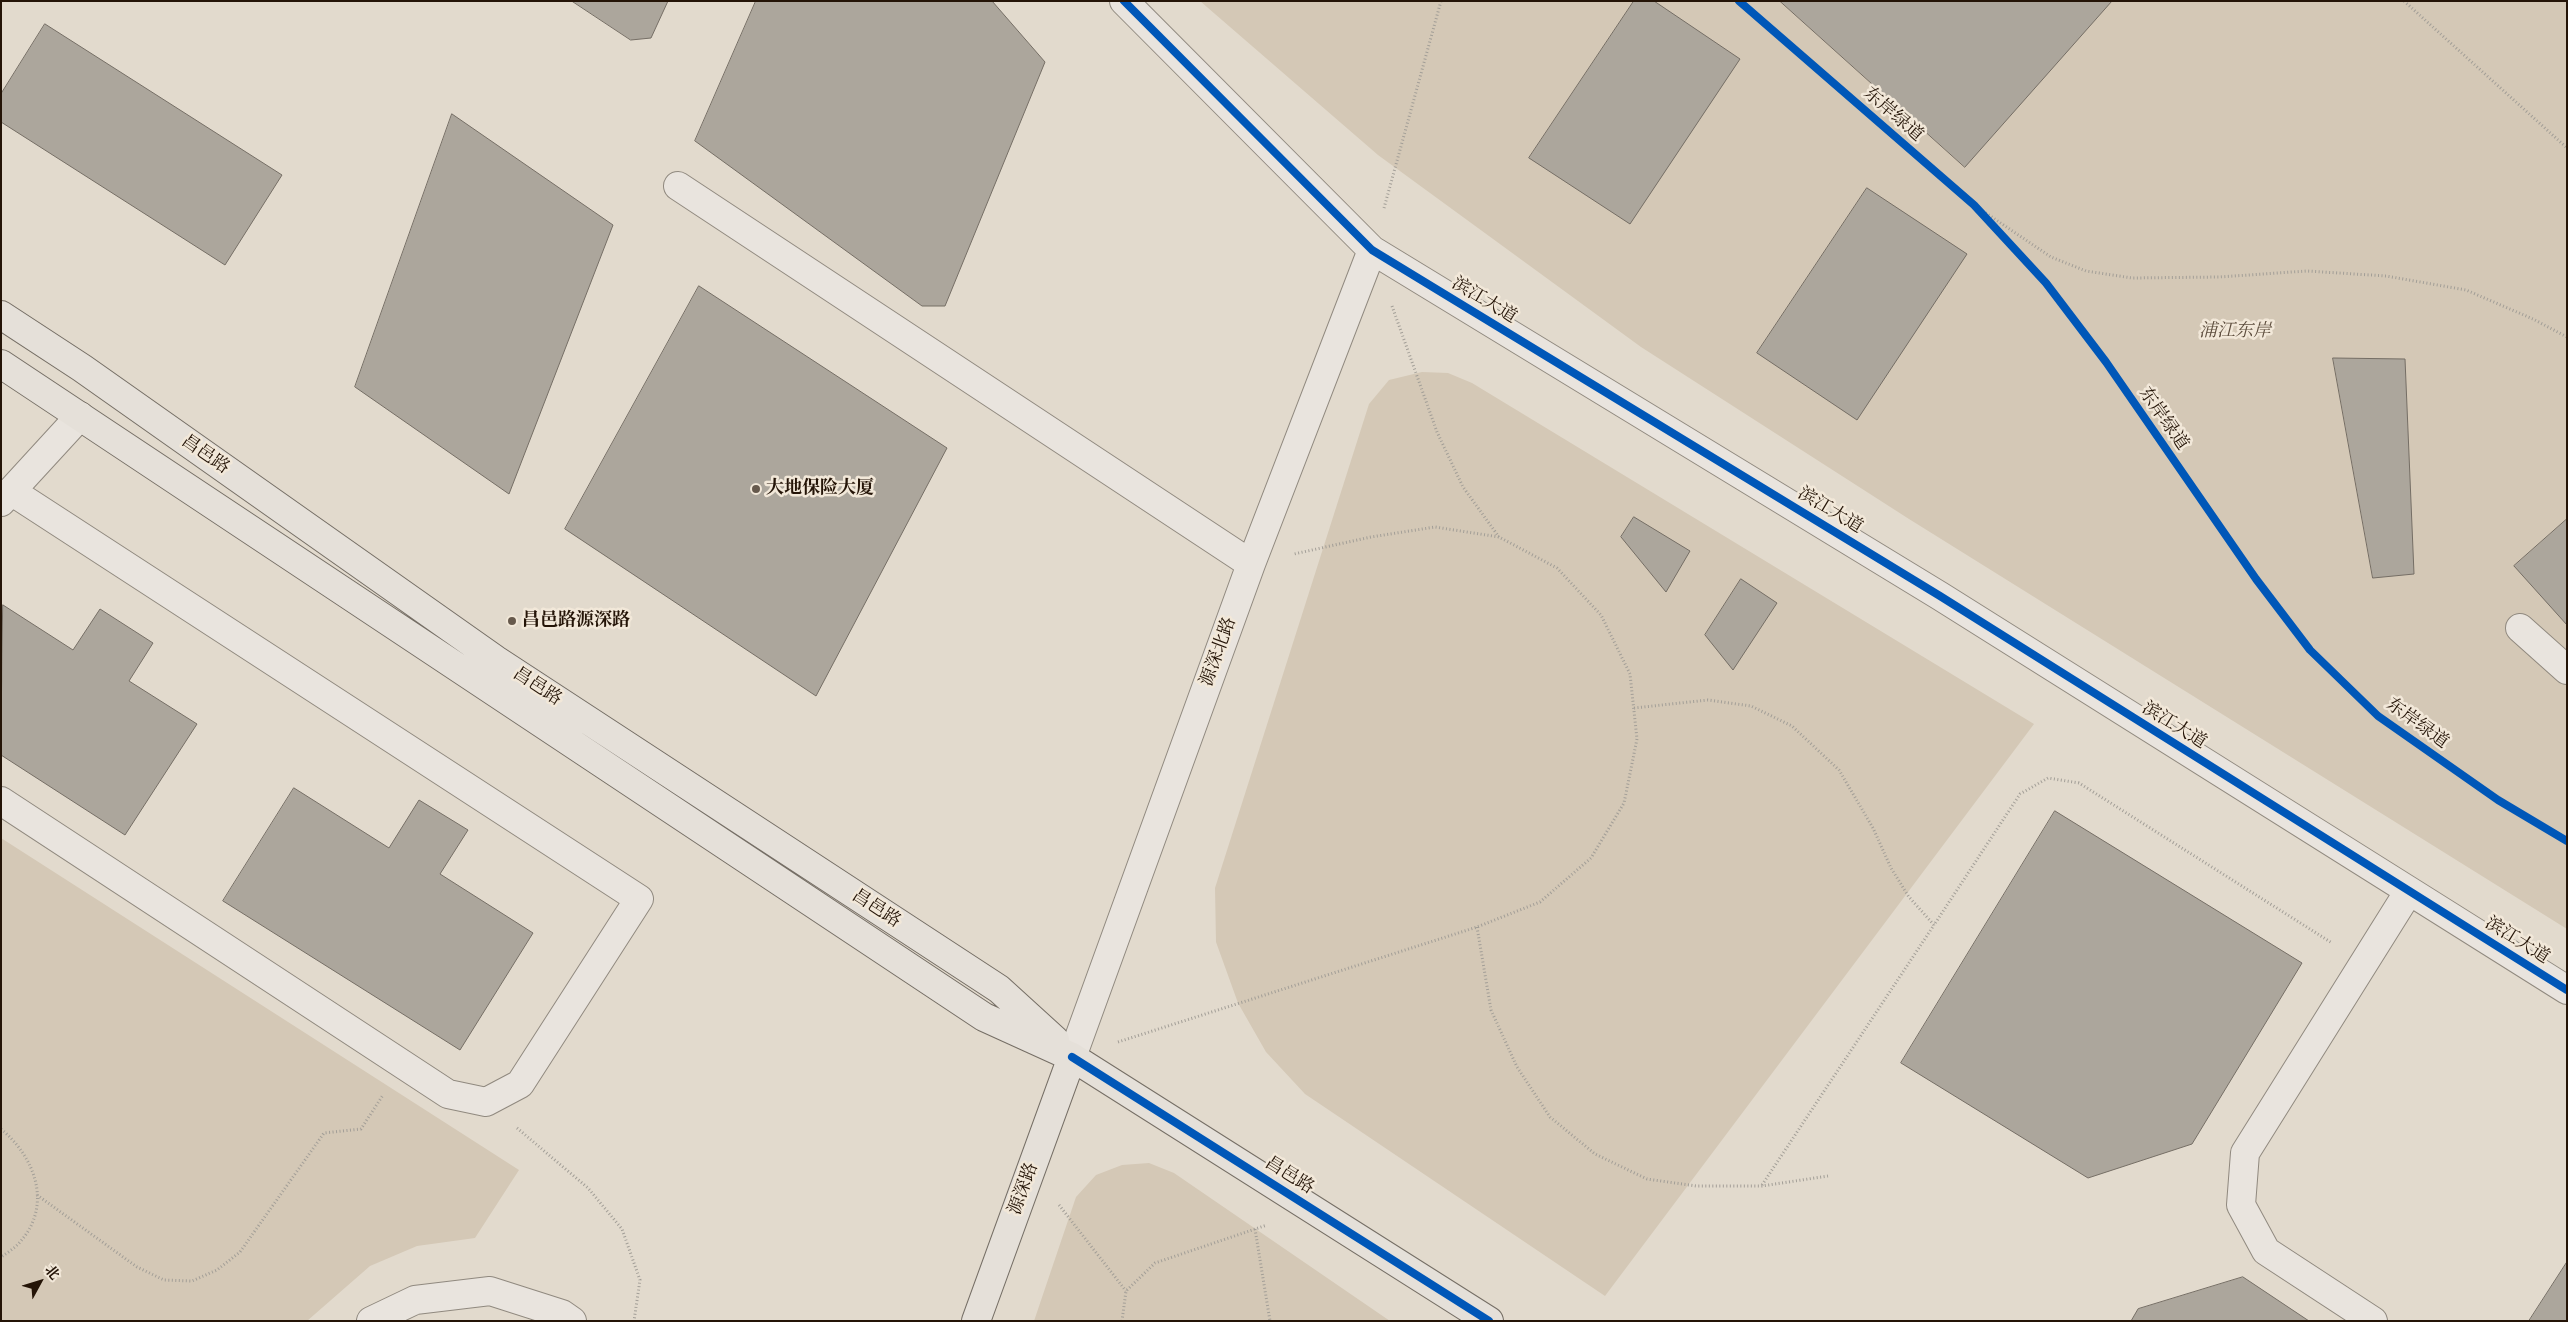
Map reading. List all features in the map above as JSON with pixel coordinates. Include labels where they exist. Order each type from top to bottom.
[{"type":"main road","name":"昌邑路","points":[[1,315],[90,374],[496,660],[999,989],[1072,1057]]},
{"type":"main road","name":"昌邑路","points":[[1,364],[984,1017],[1072,1057],[1489,1321]]},
{"type":"main road","name":"源深路","points":[[976,1321],[1072,1057]]},
{"type":"street","name":"滨江大道","points":[[1124,1],[1372,250],[1940,596],[2567,990]]},
{"type":"street","points":[[678,186],[1251,564]]},
{"type":"street","name":"源深北路","points":[[1072,1057],[1251,564],[1372,250]]},
{"type":"street","points":[[1,801],[448,1094],[486,1102],[520,1084],[639,899],[6,496],[80,416]]},
{"type":"street","points":[[2520,628],[2567,670]]},
{"type":"street","points":[[2373,1321],[2266,1251],[2241,1205],[2245,1153],[2409,891]]},
{"type":"street","points":[[371,1321],[415,1300],[490,1291],[562,1314],[572,1321]]},
{"type":"path","points":[[1372,250],[1441,1]]},
{"type":"path","points":[[2404,1],[2567,148]]},
{"type":"path","points":[[1966,199],[2051,257],[2086,271],[2132,278],[2219,277],[2307,271],[2386,276],[2466,290],[2533,319],[2567,337]]},
{"type":"path","points":[[1974,205],[2000,234]]},
{"type":"path","points":[[1391,304],[1437,432],[1463,487],[1499,537]]},
{"type":"path","points":[[1072,1057],[1477,927],[1540,902],[1591,858],[1624,803],[1637,740],[1630,674],[1602,615],[1557,568],[1499,537],[1435,527],[1371,537],[1251,564]]},
{"type":"path","points":[[1634,708],[1708,700],[1751,706],[1792,726],[1839,770],[1873,828],[1891,868],[1909,898],[1934,925]]},
{"type":"path","points":[[1762,1186],[2020,794],[2048,778],[2079,782],[2364,963]]},
{"type":"path","points":[[1477,927],[1491,1010],[1517,1067],[1550,1117],[1595,1154],[1647,1179],[1696,1186],[1762,1186],[1828,1176]]},
{"type":"path","points":[[37,1194],[137,1267],[164,1280],[192,1281],[217,1270],[240,1252],[324,1133],[361,1129],[402,1064]]},
{"type":"path","points":[[486,1102],[588,1188],[622,1229],[640,1280],[634,1321]]},
{"type":"path","points":[[1,1129],[20,1146],[33,1169],[37,1194],[33,1220],[20,1242],[1,1257]]},
{"type":"path","points":[[1031,1170],[1126,1291]]},
{"type":"path","points":[[1122,1321],[1126,1291],[1155,1262],[1312,1209]]},
{"type":"path","points":[[1255,1229],[1270,1321]]},
{"type":"green space","name":"浦江东岸","points":[[1200,1],[2567,1],[2567,929],[1909,519],[1641,347],[1378,155]]},
{"type":"green space","points":[[1422,372],[1448,373],[1472,383],[2034,724],[1605,1296],[1305,1094],[1266,1052],[1238,1003],[1216,942],[1215,888],[1369,404],[1389,380]]},
{"type":"green space","points":[[1,838],[519,1170],[475,1238],[417,1246],[370,1266],[307,1321],[1,1321]]},
{"type":"green space","points":[[1149,1163],[1174,1173],[1390,1321],[1034,1321],[1076,1197],[1096,1175],[1122,1165]]},
{"type":"building","points":[[572,1],[668,1],[651,38],[631,40]]},
{"type":"building","points":[[756,1],[992,1],[1045,62],[945,306],[922,306],[695,141]]},
{"type":"building","points":[[1634,1],[1654,1],[1740,59],[1630,224],[1529,158]]},
{"type":"building","points":[[1780,1],[2112,1],[1965,167]]},
{"type":"building","points":[[45,24],[282,175],[225,265],[1,122],[1,94]]},
{"type":"building","points":[[452,114],[613,225],[509,494],[355,387]]},
{"type":"building","points":[[1867,188],[1967,254],[1857,420],[1757,353]]},
{"type":"building","name":"大地保险大厦","points":[[699,286],[947,448],[816,696],[565,529]]},
{"type":"building","points":[[2333,358],[2405,359],[2414,574],[2373,578]]},
{"type":"building","points":[[1634,517],[1690,551],[1666,592],[1621,537]]},
{"type":"building","points":[[2567,519],[2567,625],[2514,566]]},
{"type":"building","points":[[1741,579],[1777,603],[1733,670],[1705,635]]},
{"type":"building","points":[[3,605],[73,650],[100,609],[153,643],[129,681],[197,724],[125,835],[1,755]]},
{"type":"building","points":[[294,788],[389,848],[419,800],[468,830],[440,874],[533,933],[460,1050],[223,901]]},
{"type":"building","points":[[2055,811],[2302,963],[2192,1144],[2088,1178],[1901,1063]]},
{"type":"building","points":[[2567,1262],[2567,1321],[2529,1321]]},
{"type":"building","points":[[2243,1277],[2309,1321],[2131,1321],[2138,1309]]},
{"type":"cycle path","points":[[1124,1],[1372,250],[1940,596],[2567,990]]},
{"type":"cycle path","name":"东岸绿道","points":[[1739,1],[1974,205],[2046,283],[2106,362],[2256,579],[2310,650],[2378,716],[2498,800],[2567,841]]},
{"type":"cycle path","points":[[1072,1057],[1489,1321]]},
{"type":"place","name":"大地保险大厦","points":[[756,489]]},
{"type":"place","name":"昌邑路源深路","points":[[512,621]]}]
